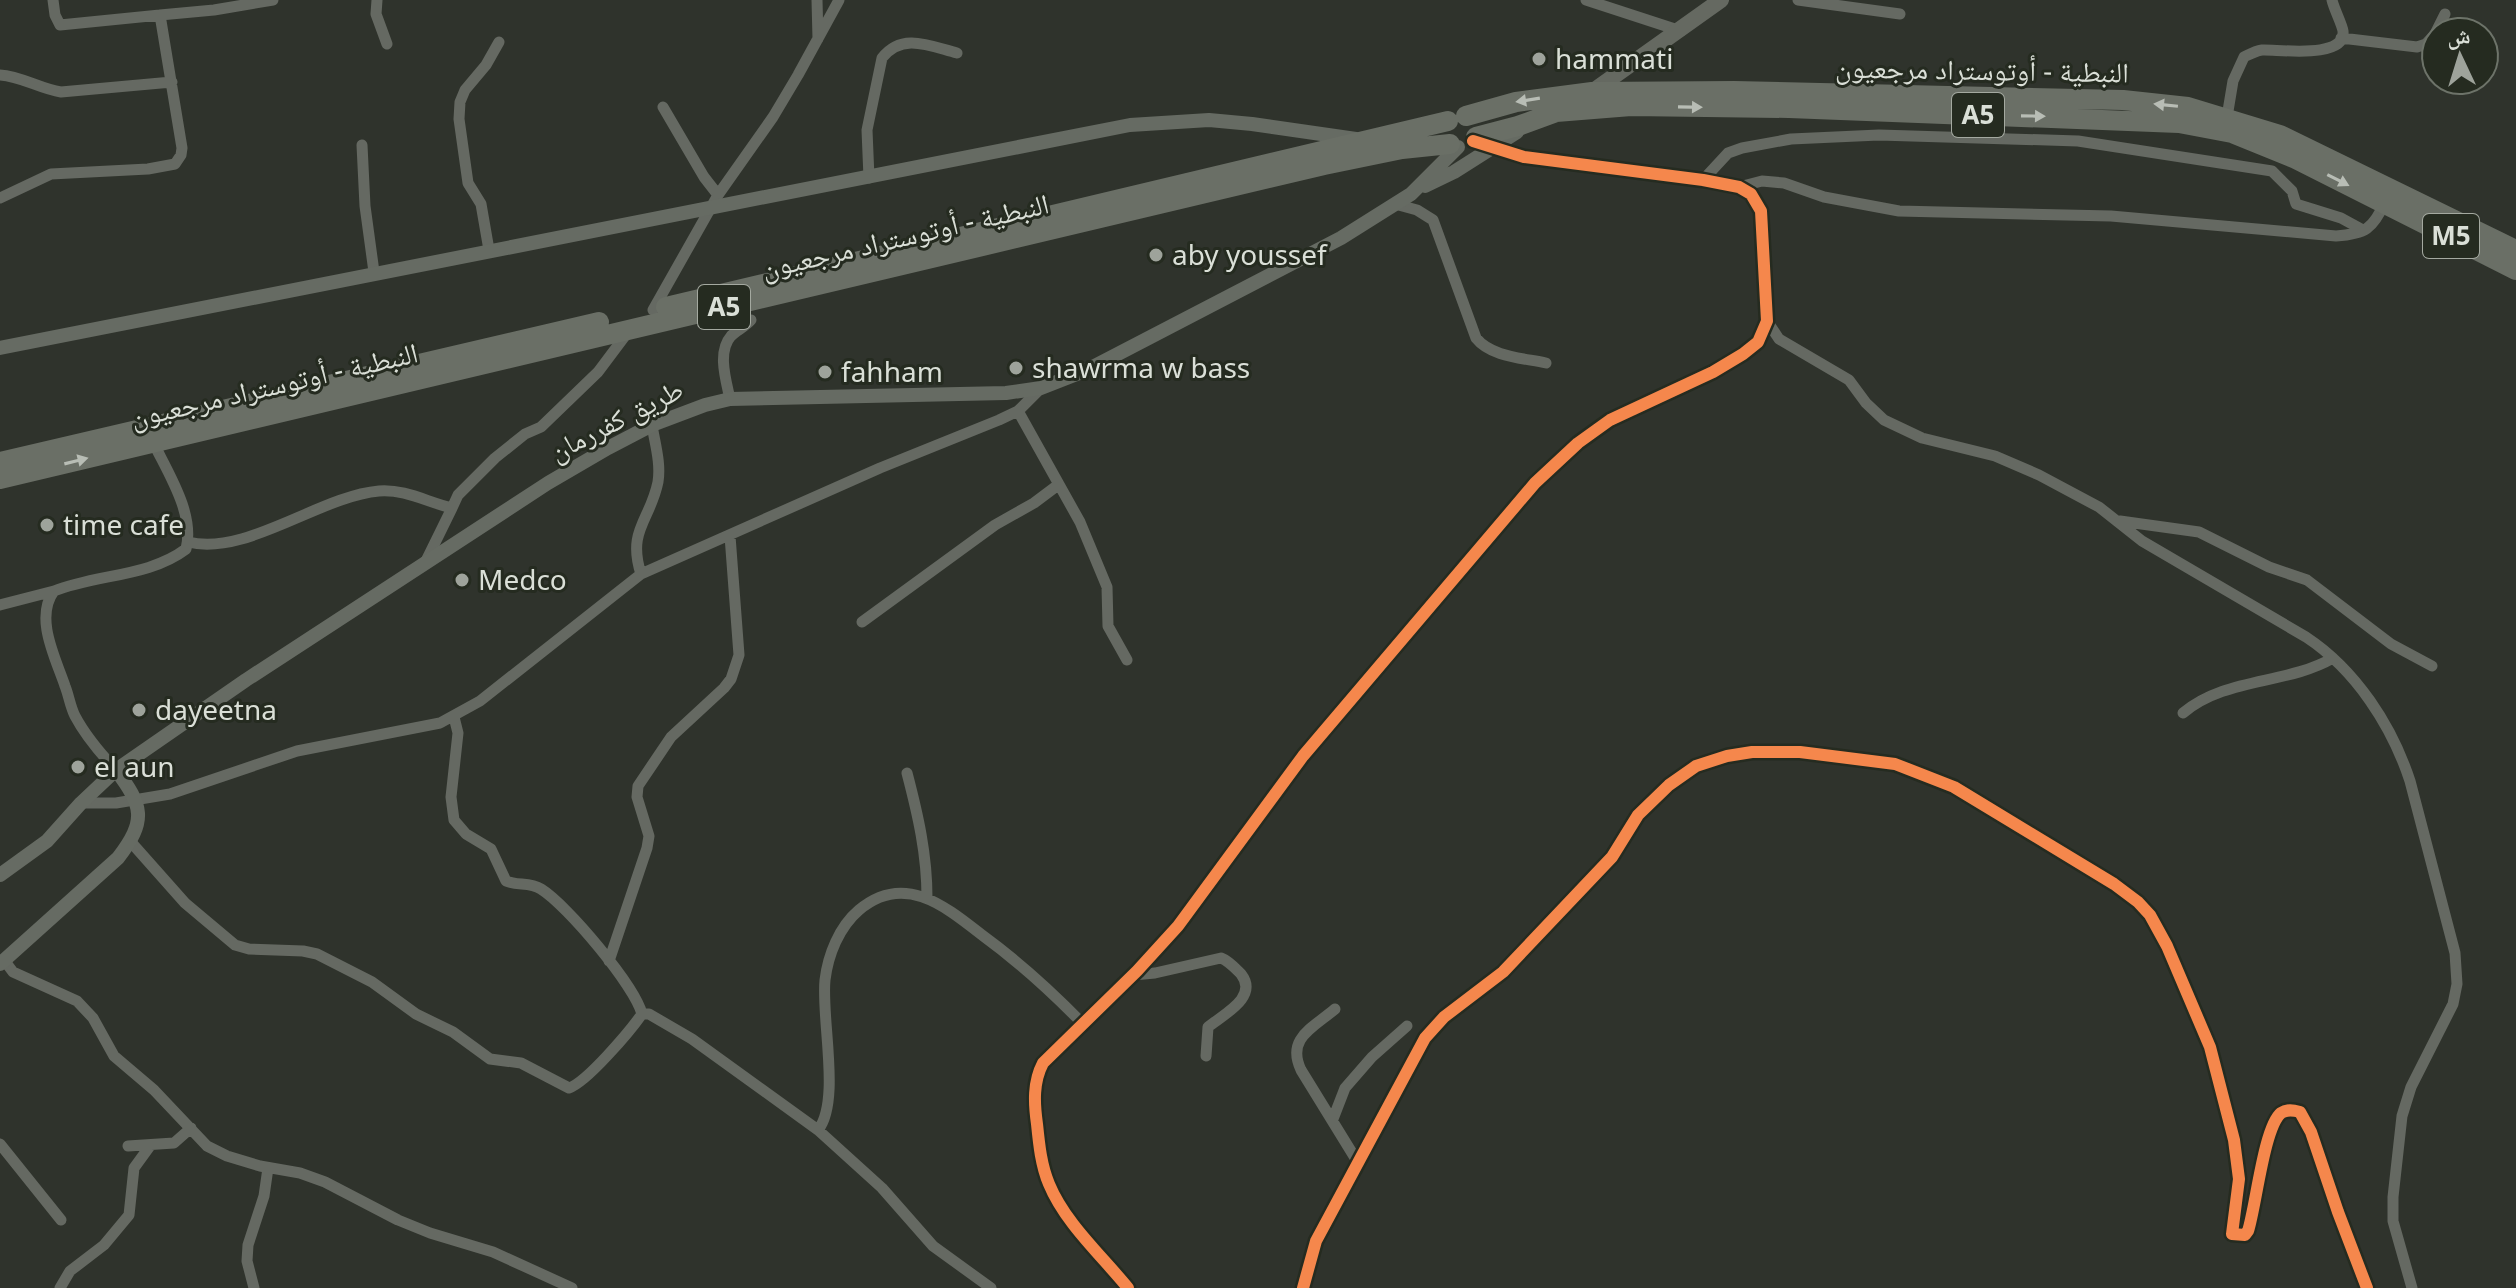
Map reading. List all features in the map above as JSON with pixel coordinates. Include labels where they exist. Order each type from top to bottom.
[{"type":"highway","name":"النبطية - أوتوستراد مرجعيون","points":[[0,462],[653,310],[1457,119],[1516,102],[1592,92],[1734,91],[2123,100],[2188,107],[2280,135],[2516,270]]},
{"type":"highway","name":"النبطية - أوتوستراد مرجعيون","points":[[0,479],[1324,165],[1402,149],[1469,143],[1548,115],[1631,106],[2179,123],[2232,133],[2516,250]]},
{"type":"highway","points":[[1457,119],[1476,127],[1469,143],[1444,130],[1457,119]]},
{"type":"main road","points":[[1548,115],[1592,92],[1721,0]]},
{"type":"main road","points":[[0,348],[264,297],[715,202],[869,178],[1130,125],[1188,120],[1252,124],[1365,140]]},
{"type":"main road","points":[[1411,194],[1454,172],[1469,143]]},
{"type":"main road","name":"طريق كفررمان","points":[[0,875],[47,841],[116,770],[246,680],[548,483],[652,425],[730,399],[1006,393],[1041,388],[1133,347],[1341,238],[1411,194],[1469,143]]},
{"type":"main road","points":[[2,962],[118,858],[130,841],[137,826],[138,800],[116,770]]},
{"type":"street","points":[[53,0],[60,25],[214,10],[273,0]]},
{"type":"street","points":[[377,0],[376,14],[387,44]]},
{"type":"street","points":[[817,0],[818,39]]},
{"type":"street","points":[[653,310],[676,265],[715,202],[773,117],[839,0]]},
{"type":"street","points":[[1586,0],[1681,31]]},
{"type":"street","points":[[1798,0],[1900,14]]},
{"type":"street","points":[[2227,117],[2233,81],[2244,57],[2262,50],[2296,52],[2331,47],[2341,38],[2343,31],[2332,0]]},
{"type":"street","points":[[0,198],[51,174],[148,169],[175,164],[182,148],[160,15]]},
{"type":"street","points":[[2341,38],[2420,46]]},
{"type":"street","points":[[489,250],[481,204],[468,183],[459,119],[460,102],[465,90],[486,65],[499,42]]},
{"type":"street","points":[[869,178],[867,130],[882,58],[889,48],[902,42],[957,53]]},
{"type":"street","points":[[0,75],[61,92],[172,82]]},
{"type":"street","points":[[663,107],[715,202]]},
{"type":"street","points":[[1879,112],[1879,135]]},
{"type":"street","points":[[1703,180],[1728,153],[1791,139],[1879,135],[2078,141],[2272,171],[2292,191],[2296,204],[2341,218],[2363,230]]},
{"type":"street","points":[[1128,1288],[1055,1196],[1042,1164],[1035,1105],[1038,1073],[1050,1054],[1133,975],[1196,904],[1320,735],[1535,483],[1578,443],[1610,420],[1713,372],[1743,354],[1758,342],[1767,321],[1761,211],[1751,194],[1739,187],[1703,180],[1524,157],[1469,143]]},
{"type":"street","points":[[362,145],[365,206],[374,272]]},
{"type":"street","points":[[1739,187],[1762,181],[1784,183],[1824,197],[1899,211],[2111,216],[2326,236],[2355,235],[2370,228],[2390,196]]},
{"type":"street","points":[[1395,204],[1417,210],[1433,220],[1476,338],[1482,345],[1492,351],[1546,363]]},
{"type":"street","points":[[730,399],[724,350],[732,335],[751,320]]},
{"type":"street","points":[[1767,321],[1779,339],[1849,380],[1884,420],[1922,438],[2010,461],[2062,487],[2116,520],[2142,541],[2306,637],[2333,658],[2359,686],[2402,755],[2455,953],[2457,984],[2453,1004],[2411,1087],[2402,1116],[2393,1221],[2412,1288]]},
{"type":"street","points":[[424,566],[458,495],[495,458],[525,434],[541,427],[598,372],[631,328]]},
{"type":"street","points":[[81,803],[138,800],[170,794],[297,751],[423,727],[454,717],[480,701],[641,574],[673,557],[730,536],[880,468],[1018,411],[1041,388]]},
{"type":"street","points":[[1018,411],[1080,522],[1094,563],[1107,587],[1108,626],[1127,660]]},
{"type":"street","points":[[641,574],[635,555],[636,537],[658,479],[659,462],[652,425]]},
{"type":"street","points":[[0,605],[161,562],[183,552],[188,542],[185,514],[153,442]]},
{"type":"street","points":[[862,622],[995,525],[1058,485]]},
{"type":"street","points":[[188,542],[208,545],[253,534],[354,496],[380,491],[410,494],[452,508]]},
{"type":"street","points":[[2116,520],[2161,529],[2199,532],[2217,538],[2269,567],[2307,580],[2391,644],[2432,666]]},
{"type":"street","points":[[609,961],[649,836],[637,797],[638,786],[671,737],[724,688],[736,665],[738,642],[730,536]]},
{"type":"street","points":[[54,591],[48,603],[46,624],[71,705],[82,728],[116,770]]},
{"type":"street","points":[[2183,713],[2215,693],[2299,672],[2333,658]]},
{"type":"street","points":[[454,717],[458,733],[451,805],[459,829],[491,849],[506,881],[533,885],[555,900],[609,961],[633,994],[642,1014]]},
{"type":"street","points":[[1303,1288],[1316,1241],[1425,1038],[1444,1017],[1503,972],[1612,857],[1638,815],[1669,785],[1696,766],[1752,752],[1800,752],[1871,760],[1907,768],[1954,787],[2114,884],[2138,902],[2150,915],[2167,946],[2210,1047],[2234,1140],[2239,1179],[2232,1234],[2245,1235],[2248,1231],[2267,1142],[2279,1115],[2288,1110],[2300,1112],[2311,1132],[2367,1288]]},
{"type":"street","points":[[907,773],[922,828],[927,898]]},
{"type":"street","points":[[130,841],[185,903],[235,945],[249,949],[317,954],[372,982],[416,1014],[453,1032],[490,1059],[521,1063],[561,1086],[569,1088],[578,1085],[632,1029],[642,1014]]},
{"type":"street","points":[[818,1130],[823,1124],[828,1104],[825,981],[829,955],[854,914],[870,901],[899,893],[927,898],[949,909],[1013,957],[1083,1024]]},
{"type":"street","points":[[1133,975],[1224,958],[1237,970],[1248,989],[1237,1005],[1208,1027],[1206,1056]]},
{"type":"street","points":[[2,962],[13,972],[77,1001],[93,1018],[114,1056],[154,1090],[207,1146],[268,1168],[300,1173],[325,1182],[398,1220],[493,1252],[572,1288]]},
{"type":"street","points":[[1335,1009],[1298,1041],[1295,1049],[1301,1070],[1357,1161]]},
{"type":"street","points":[[642,1014],[657,1017],[692,1039],[818,1130],[882,1188],[933,1246],[991,1288]]},
{"type":"street","points":[[1333,1119],[1345,1088],[1372,1057],[1407,1026]]},
{"type":"street","points":[[128,1146],[174,1143],[191,1128]]},
{"type":"street","points":[[0,1144],[61,1220]]},
{"type":"street","points":[[60,1288],[70,1271],[104,1245],[129,1215],[134,1168],[150,1146]]},
{"type":"street","points":[[254,1288],[247,1261],[248,1245],[264,1196],[268,1168]]},
{"type":"cycle path","points":[[1128,1288],[1074,1226],[1046,1177],[1035,1100],[1037,1078],[1043,1063],[1178,926],[1303,756],[1535,483],[1578,443],[1610,420],[1713,372],[1743,354],[1758,342],[1767,321],[1761,211],[1751,194],[1739,187],[1703,180],[1524,157],[1473,141]]},
{"type":"cycle path","points":[[1303,1288],[1316,1241],[1425,1038],[1444,1017],[1503,972],[1612,857],[1638,815],[1669,785],[1696,766],[1752,752],[1800,752],[1895,764],[1954,787],[2114,884],[2138,902],[2150,915],[2167,946],[2210,1047],[2234,1140],[2239,1179],[2232,1234],[2245,1235],[2248,1231],[2265,1150],[2275,1121],[2286,1111],[2300,1112],[2311,1132],[2367,1288]]},
{"type":"place","name":"hammati","points":[[1539,59]]},
{"type":"place","name":"aby youssef","points":[[1156,255]]},
{"type":"place","name":"shawrma w bass","points":[[1016,368]]},
{"type":"place","name":"fahham","points":[[825,372]]},
{"type":"place","name":"time cafe","points":[[47,525]]},
{"type":"place","name":"Medco","points":[[462,580]]},
{"type":"place","name":"dayeetna","points":[[139,710]]},
{"type":"place","name":"el aun","points":[[78,767]]}]
